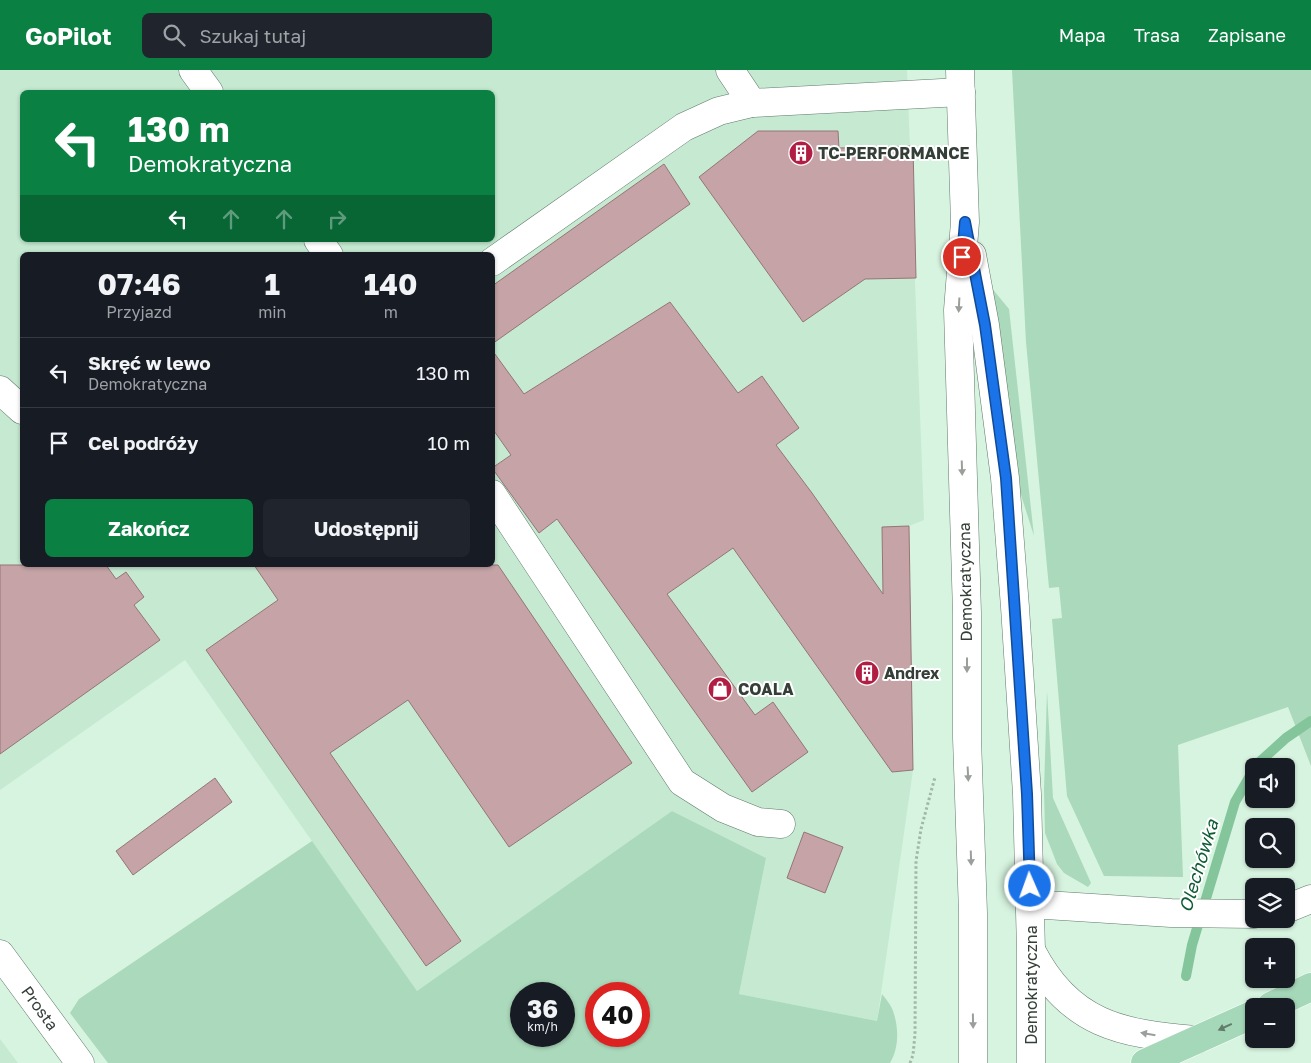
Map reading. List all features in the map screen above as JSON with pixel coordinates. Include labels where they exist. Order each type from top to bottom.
[{"type":"main road","points":[[1288,998],[1311,987]]},
{"type":"main road","points":[[1145,1063],[1245,1018]]},
{"type":"street","points":[[193,70],[208,90]]},
{"type":"street","points":[[730,70],[752,103]]},
{"type":"street","points":[[495,260],[684,127],[719,112],[752,103],[960,81]]},
{"type":"street","name":"Demokratyczna","points":[[960,81],[965,222],[958,310],[967,613],[966,738],[973,912],[973,1063]]},
{"type":"street","name":"Demokratyczna","points":[[965,222],[985,325],[1006,478],[1027,794],[1032,1063]]},
{"type":"street","points":[[0,390],[20,408]]},
{"type":"street","points":[[495,499],[682,782],[723,808],[758,822],[781,824]]},
{"type":"street","points":[[1295,905],[1311,899]]},
{"type":"street","points":[[1030,904],[1171,913],[1241,914]]},
{"type":"street","points":[[1031,951],[1053,985],[1069,1003],[1084,1014],[1110,1026],[1167,1038],[1196,1040]]},
{"type":"street","name":"Prosta","points":[[0,954],[80,1063]]},
{"type":"shaded area","points":[[0,70],[907,70],[924,520],[909,526],[913,770],[877,1021],[739,994],[766,858],[672,811],[417,991],[185,660],[0,790]]},
{"type":"shaded area","points":[[1012,70],[1311,70],[1311,766],[1288,707],[1178,745],[1183,877],[1104,876],[1067,796],[1052,619],[1062,618],[1059,587],[1049,588],[1026,342]]},
{"type":"shaded area","points":[[990,286],[1009,309],[1034,536],[1015,476]]},
{"type":"shaded area","points":[[1047,691],[1053,798],[1091,883],[1088,887],[1064,873],[1057,864],[1045,833],[1044,790]]},
{"type":"shaded area","points":[[672,811],[766,858],[739,994],[877,1021],[882,994],[891,1007],[895,1018],[897,1031],[893,1057],[890,1063],[108,1063],[70,1013],[79,999],[312,841],[417,991]]},
{"type":"shaded area","points":[[0,1039],[18,1063],[0,1063]]},
{"type":"building","points":[[758,131],[838,131],[839,148],[913,146],[916,278],[865,279],[803,322],[699,177]]},
{"type":"building","points":[[664,164],[690,204],[495,342],[495,284]]},
{"type":"building","points":[[670,302],[738,393],[762,376],[799,428],[776,445],[883,594],[882,527],[909,526],[913,770],[892,772],[733,548],[667,594],[755,715],[773,702],[808,752],[752,792],[557,519],[539,533],[495,472],[495,466],[511,455],[495,432],[495,354],[524,394]]},
{"type":"building","points":[[0,565],[20,565],[20,567],[107,567],[116,579],[126,572],[144,597],[134,605],[160,640],[0,754]]},
{"type":"building","points":[[495,565],[498,565],[632,763],[509,847],[408,700],[330,753],[461,941],[426,966],[206,650],[278,600],[255,567],[495,567]]},
{"type":"building","points":[[215,778],[232,802],[133,875],[116,851]]},
{"type":"building","points":[[804,832],[843,847],[825,893],[787,878]]},
{"type":"waterway","name":"Olechówka","points":[[1264,758],[1286,738],[1311,721]]},
{"type":"waterway","name":"Olechówka","points":[[1186,976],[1192,945],[1235,802],[1245,785]]},
{"type":"place","name":"TC-PERFORMANCE","points":[[801,153]]},
{"type":"place","name":"Andrex","points":[[867,673]]},
{"type":"place","name":"COALA","points":[[720,689]]},
{"type":"route","points":[[962,257],[965,222],[985,325],[1006,478],[1027,794],[1030,886]]}]
